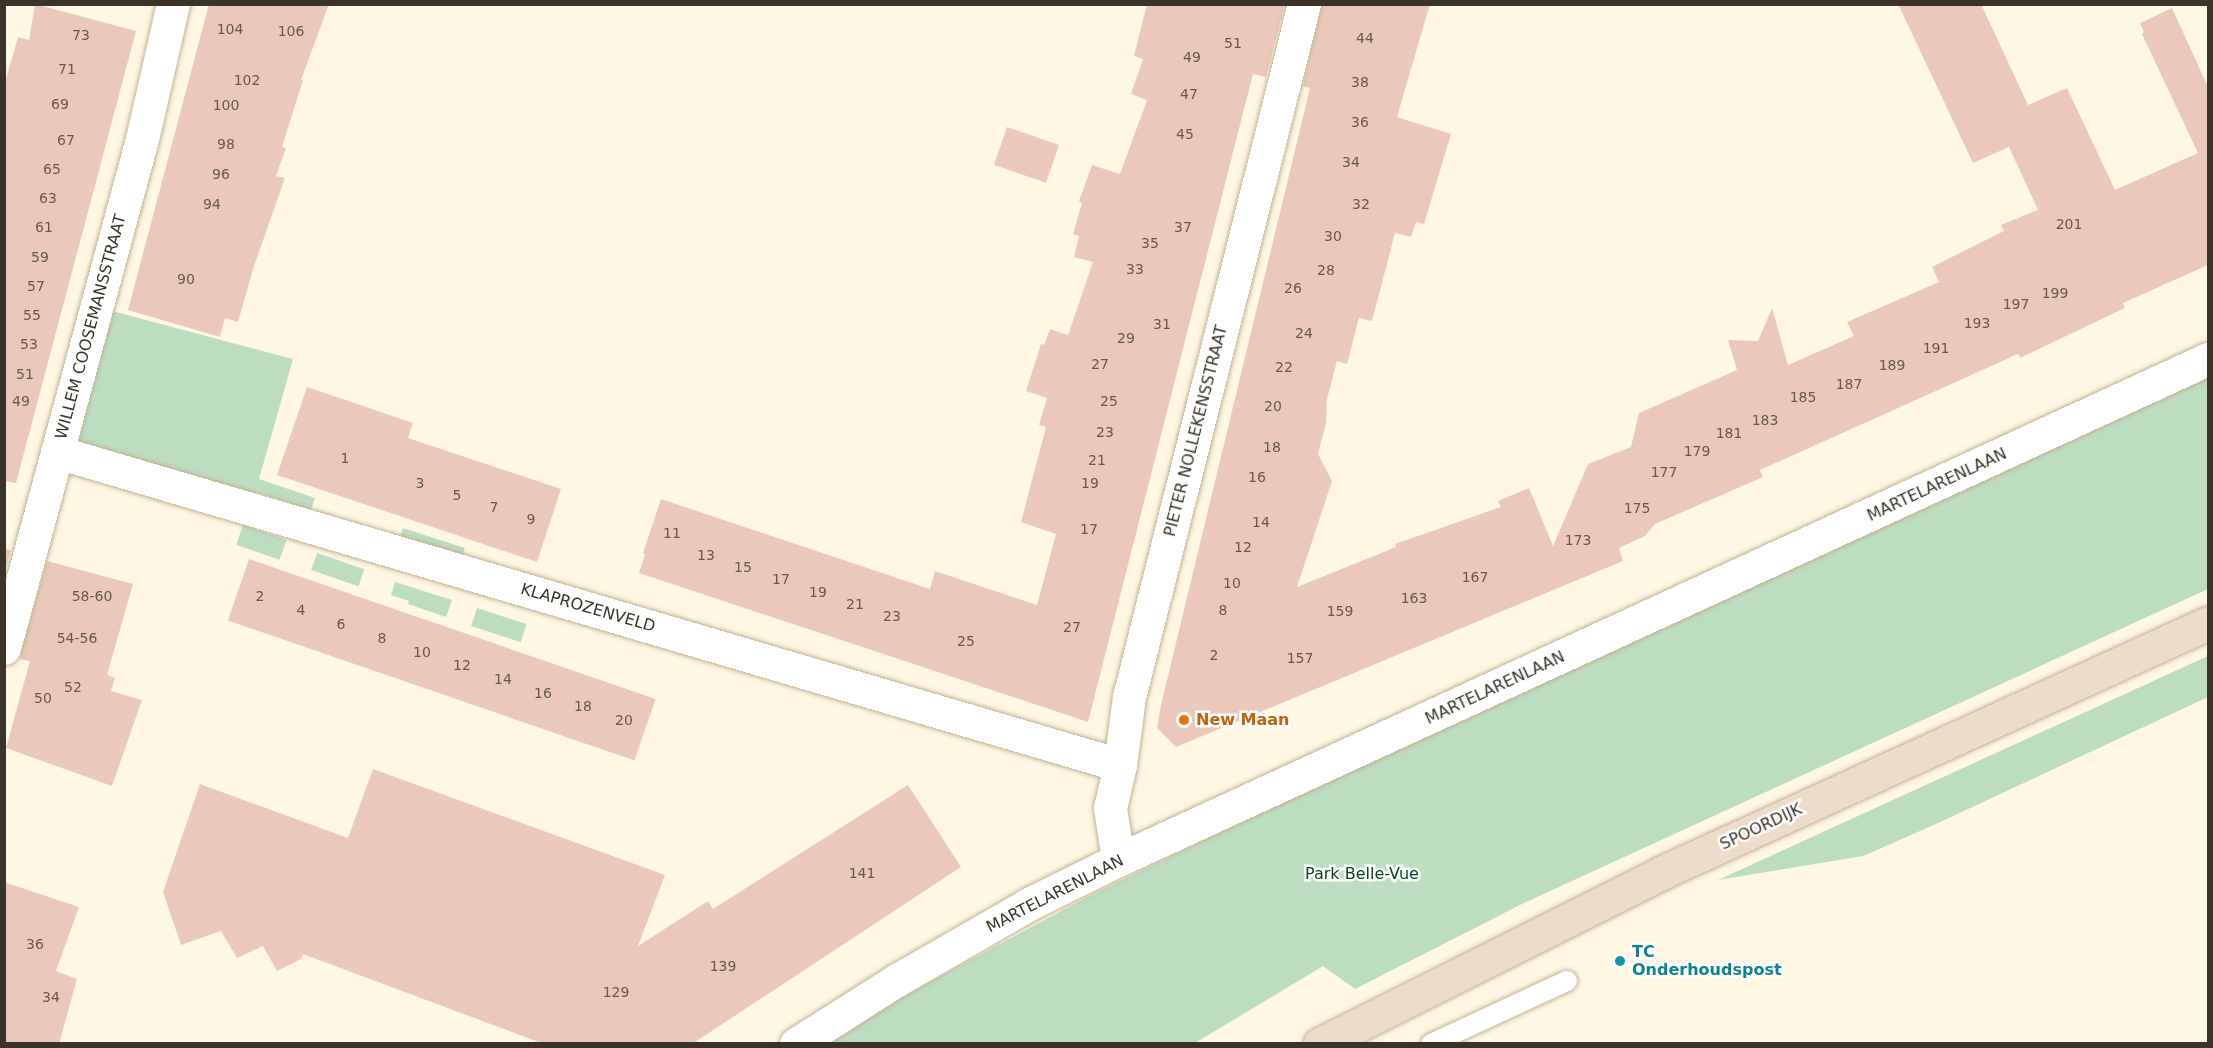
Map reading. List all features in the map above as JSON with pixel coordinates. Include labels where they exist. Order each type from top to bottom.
[{"type":"street","name":"WILLEM COOSEMANSSTRAAT","points":[[4,648],[142,139],[173,4]]},
{"type":"street","name":"PIETER NOLLEKENSSTRAAT","points":[[1118,860],[1110,808],[1120,765],[1130,697],[1304,4]]},
{"type":"street","name":"MARTELARENLAAN","points":[[796,1044],[897,980],[1009,916],[1118,860],[2208,359]]},
{"type":"street","name":"KLAPROZENVELD","points":[[57,452],[1120,765]]},
{"type":"street","name":"SPOORDIJK","points":[[1320,1044],[1663,872],[2208,623]]},
{"type":"lane","points":[[1431,1044],[1567,981]]},
{"type":"green space","points":[[97,307],[293,359],[259,479],[315,498],[311,510],[256,492],[251,509],[57,452]]},
{"type":"green space","name":"Park Belle-Vue","points":[[2208,376],[2208,589],[1524,903],[1355,989],[1323,966],[1195,1043],[830,1044],[887,1005],[1093,894],[1285,801]]},
{"type":"green space","points":[[243,525],[286,540],[280,560],[236,545]]},
{"type":"green space","points":[[403,528],[465,548],[461,559],[399,539]]},
{"type":"green space","points":[[317,553],[364,569],[358,586],[311,570]]},
{"type":"green space","points":[[395,582],[452,600],[446,617],[408,604],[409,601],[391,595]]},
{"type":"green space","points":[[477,608],[526,624],[521,642],[471,626]]},
{"type":"green space","points":[[2208,656],[2208,697],[1936,824],[1863,856],[1718,880]]},
{"type":"building","points":[[35,4],[136,31],[16,483],[4,481],[4,86],[18,37],[29,40]]},
{"type":"building","points":[[209,4],[329,4],[301,80],[303,80],[282,147],[286,148],[276,176],[285,178],[254,266],[238,322],[225,318],[220,337],[128,310]]},
{"type":"building","points":[[1147,4],[1285,4],[1266,77],[1253,74],[1088,722],[639,573],[645,554],[643,553],[661,499],[930,589],[935,571],[1037,605],[1056,534],[1021,522],[1046,427],[1039,425],[1047,398],[1026,391],[1041,344],[1044,345],[1050,329],[1068,335],[1093,262],[1074,257],[1079,236],[1073,234],[1082,203],[1079,201],[1092,165],[1120,174],[1147,100],[1131,94],[1143,59],[1134,56]]},
{"type":"building","points":[[1322,4],[1430,4],[1397,117],[1451,134],[1424,224],[1416,222],[1411,237],[1395,233],[1372,321],[1359,318],[1347,364],[1337,361],[1327,399],[1326,423],[1318,454],[1332,481],[1297,587],[1396,547],[1395,544],[1501,507],[1498,501],[1529,488],[1553,546],[1588,464],[1631,447],[1639,413],[1737,370],[1728,340],[1758,341],[1772,308],[1788,365],[1854,336],[1847,322],[1939,282],[1932,267],[2004,231],[2001,225],[2038,210],[2009,147],[1973,163],[1898,4],[1981,4],[2028,105],[2067,88],[2115,190],[2198,153],[2142,34],[2144,32],[2140,23],[2172,8],[2208,87],[2208,265],[2123,303],[2125,308],[2020,358],[2018,354],[1760,470],[1763,477],[1655,524],[1645,536],[1619,548],[1623,561],[1176,747],[1157,728],[1161,705],[1310,88],[1303,86]]},
{"type":"building","points":[[1007,127],[1059,145],[1046,183],[994,165]]},
{"type":"building","points":[[307,387],[413,423],[408,438],[561,489],[537,562],[277,475]]},
{"type":"building","points":[[4,549],[11,550],[4,574]]},
{"type":"building","points":[[249,559],[656,699],[634,760],[228,620]]},
{"type":"building","points":[[47,561],[133,584],[107,675],[115,678],[111,691],[142,700],[112,786],[6,748],[30,661],[19,659]]},
{"type":"building","points":[[373,769],[665,875],[638,946],[708,901],[713,909],[908,785],[961,867],[692,1044],[544,1044],[303,954],[301,959],[277,971],[263,946],[237,958],[221,931],[181,945],[163,892],[200,784],[348,838]]},
{"type":"building","points":[[4,882],[79,907],[56,971],[77,979],[59,1044],[4,1044]]},
{"type":"place","name":"New Maan","points":[[1184,720]]},
{"type":"place","name":"TC Onderhoudspost","points":[[1620,961]]}]
